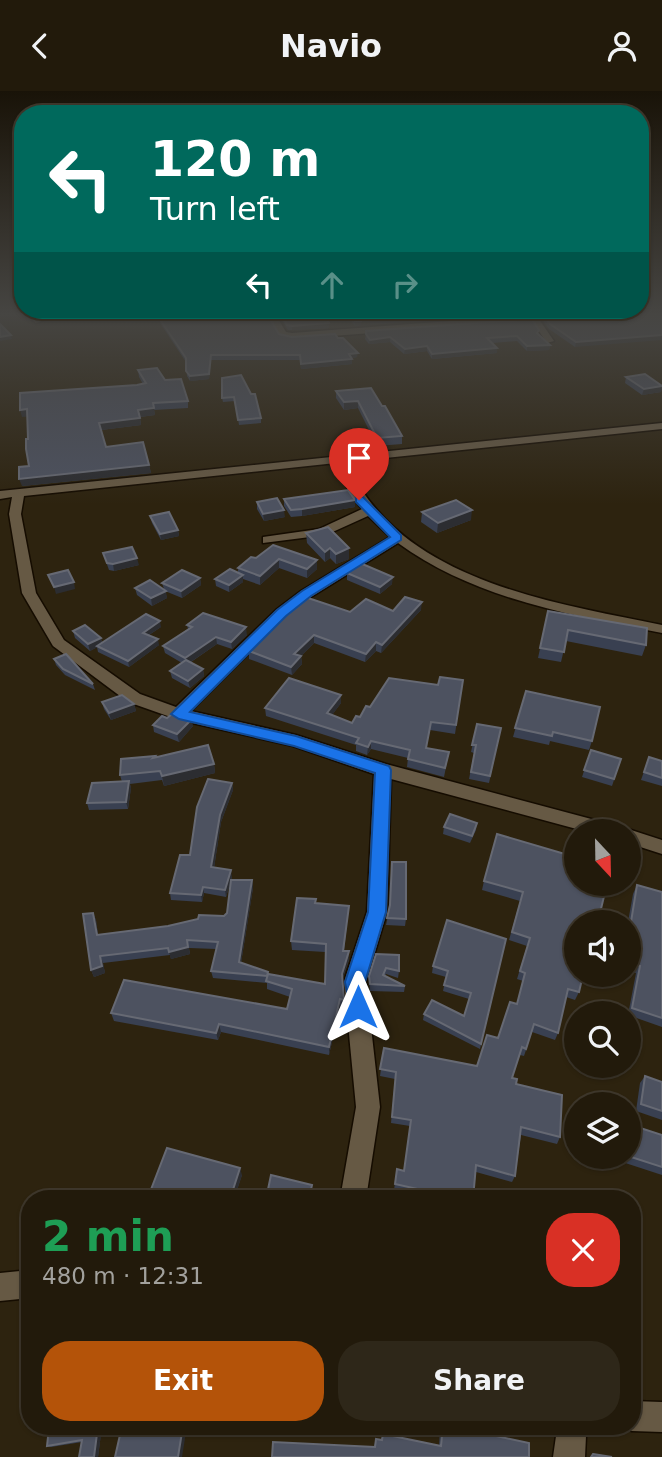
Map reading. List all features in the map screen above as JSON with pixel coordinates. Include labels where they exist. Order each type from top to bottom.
[{"type":"street","points":[[0,495],[662,426]]},
{"type":"street","points":[[340,459],[359,500],[397,538],[427,557],[491,587],[534,601],[662,629]]},
{"type":"street","points":[[19,492],[15,514],[29,593],[58,643],[134,698],[179,714],[296,741],[383,770],[565,819]]},
{"type":"street","points":[[268,540],[322,532],[369,510]]},
{"type":"street","points":[[179,714],[281,613],[306,594],[397,538]]},
{"type":"street","points":[[354,1190],[368,1107],[355,982],[377,912],[383,770]]},
{"type":"street","points":[[641,840],[662,847]]},
{"type":"street","points":[[0,1287],[21,1285]]},
{"type":"street","points":[[641,1416],[662,1416]]},
{"type":"street","points":[[569,1457],[571,1435]]},
{"type":"building","points":[[142,376],[162,376],[165,380],[181,379],[188,401],[153,403],[154,408],[138,410],[140,418],[99,423],[106,447],[143,442],[149,465],[19,479],[19,467],[29,466],[26,449],[27,409],[20,410],[20,393],[146,383]]},
{"type":"building","points":[[241,376],[251,394],[255,394],[261,418],[238,420],[234,397],[222,398],[222,378]]},
{"type":"building","points":[[647,376],[662,386],[644,389],[626,377]]},
{"type":"building","points":[[371,388],[402,436],[377,438],[358,401],[344,402],[336,391]]},
{"type":"building","points":[[348,490],[355,500],[302,509],[291,510],[284,499]]},
{"type":"building","points":[[277,498],[284,510],[263,514],[257,502]]},
{"type":"building","points":[[456,500],[472,510],[438,523],[422,512]]},
{"type":"building","points":[[169,512],[178,530],[160,534],[150,516]]},
{"type":"building","points":[[328,527],[349,548],[336,554],[330,548],[325,552],[306,533]]},
{"type":"building","points":[[273,545],[317,560],[307,569],[279,559],[260,576],[238,568]]},
{"type":"building","points":[[132,547],[137,558],[107,563],[103,553]]},
{"type":"building","points":[[360,563],[393,577],[380,587],[347,573]]},
{"type":"building","points":[[230,569],[243,575],[229,585],[215,579]]},
{"type":"building","points":[[68,570],[74,582],[54,587],[48,575]]},
{"type":"building","points":[[182,570],[200,578],[181,591],[162,583]]},
{"type":"building","points":[[150,580],[166,591],[151,598],[135,588]]},
{"type":"building","points":[[305,597],[350,612],[366,599],[393,611],[405,597],[422,602],[382,645],[376,642],[366,654],[314,635],[294,654],[301,656],[291,667],[249,651],[287,610]]},
{"type":"building","points":[[548,611],[647,628],[646,645],[568,630],[564,652],[540,648]]},
{"type":"building","points":[[203,613],[246,627],[231,642],[216,637],[185,658],[163,646],[192,627],[187,625]]},
{"type":"building","points":[[146,614],[160,621],[143,633],[158,639],[128,661],[97,646]]},
{"type":"building","points":[[85,625],[101,638],[88,644],[73,631]]},
{"type":"building","points":[[66,654],[93,684],[63,669],[54,659]]},
{"type":"building","points":[[186,660],[203,669],[188,681],[170,671]]},
{"type":"building","points":[[440,677],[463,680],[456,725],[431,722],[426,748],[449,752],[445,768],[408,759],[410,750],[371,741],[368,747],[356,743],[359,738],[265,708],[289,678],[341,695],[327,713],[352,723],[356,716],[360,717],[366,706],[370,707],[389,678],[438,685]]},
{"type":"building","points":[[526,691],[600,707],[592,741],[553,732],[552,736],[515,728]]},
{"type":"building","points":[[122,695],[134,704],[109,713],[102,702]]},
{"type":"building","points":[[172,714],[192,719],[177,734],[153,725],[162,716],[167,718]]},
{"type":"building","points":[[477,724],[501,728],[490,776],[471,772],[476,745],[472,745]]},
{"type":"building","points":[[208,745],[214,764],[162,776],[160,771],[120,775],[121,759],[155,756],[153,758]]},
{"type":"building","points":[[591,750],[621,759],[614,779],[584,770]]},
{"type":"building","points":[[649,757],[662,761],[662,778],[644,772]]},
{"type":"building","points":[[208,779],[232,783],[220,815],[211,867],[231,870],[225,890],[203,887],[201,895],[170,893],[180,855],[190,855],[197,807]]},
{"type":"building","points":[[129,781],[126,802],[87,803],[92,783]]},
{"type":"building","points":[[450,814],[477,823],[472,836],[444,827]]},
{"type":"building","points":[[497,834],[564,854],[564,896],[604,896],[601,910],[564,910],[564,987],[580,987],[579,992],[568,989],[558,1033],[534,1024],[526,1049],[522,1047],[512,1078],[517,1079],[516,1084],[562,1095],[560,1137],[521,1127],[515,1176],[476,1165],[474,1190],[422,1190],[395,1184],[397,1169],[404,1171],[411,1120],[392,1117],[396,1072],[380,1069],[384,1048],[477,1066],[487,1035],[498,1038],[510,1002],[517,1004],[525,973],[520,971],[530,938],[512,932],[523,892],[484,881]]},
{"type":"building","points":[[392,862],[406,862],[406,919],[387,918]]},
{"type":"building","points":[[231,880],[252,880],[239,962],[268,972],[267,976],[211,971],[218,942],[187,940],[188,947],[169,952],[168,948],[100,956],[102,966],[91,970],[83,914],[93,913],[97,935],[168,926],[198,919],[199,915],[224,916],[227,913]]},
{"type":"building","points":[[641,886],[662,892],[662,1018],[641,1011],[641,1001],[633,1001],[636,987],[641,987],[641,910],[633,910],[635,896],[641,896]]},
{"type":"building","points":[[297,898],[316,899],[315,903],[349,906],[343,951],[349,951],[342,974],[344,1000],[340,999],[329,1047],[219,1024],[216,1033],[111,1013],[124,980],[287,1009],[292,989],[266,981],[268,974],[325,984],[326,944],[291,941]]},
{"type":"building","points":[[447,920],[506,939],[481,1044],[424,1014],[432,1000],[464,1016],[471,993],[444,985],[448,971],[433,966]]},
{"type":"building","points":[[376,954],[399,955],[399,971],[386,968],[383,975],[405,986],[370,984],[369,976]]},
{"type":"building","points":[[645,1076],[662,1082],[662,1111],[641,1104]]},
{"type":"building","points":[[641,1128],[662,1135],[662,1167],[641,1160]]},
{"type":"building","points":[[167,1148],[240,1168],[233,1190],[151,1190]]},
{"type":"building","points":[[271,1175],[312,1185],[311,1190],[268,1190]]},
{"type":"building","points":[[48,1435],[97,1435],[94,1457],[79,1457],[82,1440],[47,1446]]},
{"type":"building","points":[[120,1435],[182,1435],[178,1457],[115,1457]]},
{"type":"building","points":[[383,1435],[388,1435],[441,1446],[442,1435],[491,1435],[529,1443],[529,1457],[272,1457],[273,1442],[375,1447],[376,1439],[382,1440]]},
{"type":"building","points":[[593,1454],[612,1457],[591,1457]]},
{"type":"route","points":[[358,1007],[355,982],[377,912],[383,770],[296,741],[179,714],[281,613],[306,594],[397,538],[359,500]]}]
